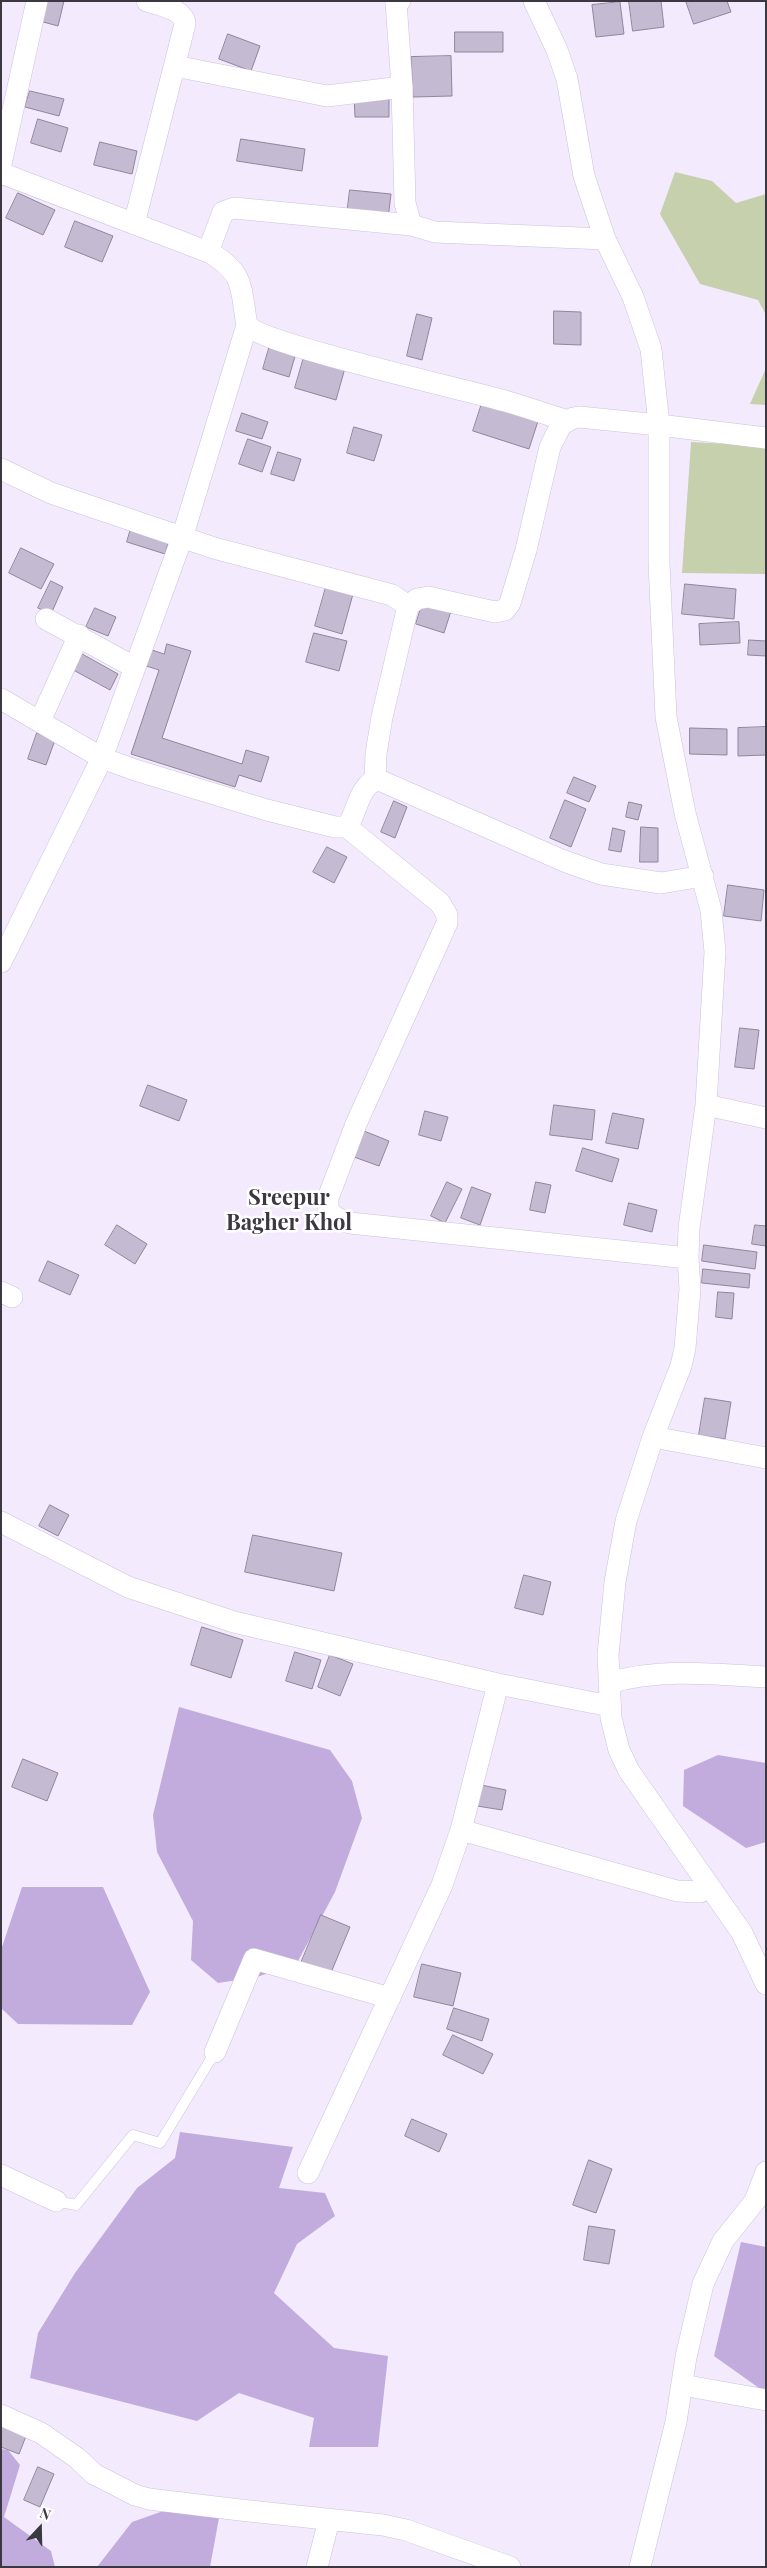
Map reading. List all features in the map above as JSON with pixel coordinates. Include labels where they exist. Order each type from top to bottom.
[{"type":"street","points":[[1,164],[37,1]]},
{"type":"street","points":[[134,224],[185,20],[178,13],[147,1]]},
{"type":"street","points":[[400,1],[396,2],[402,87],[405,204],[411,225]]},
{"type":"street","points":[[534,1],[557,50],[567,79],[584,176],[605,239],[633,297],[652,348],[659,425],[659,563],[664,692],[685,813],[711,910],[715,952],[706,1105],[692,1198],[688,1258],[690,1289],[685,1348],[674,1385],[653,1436],[626,1521],[618,1555],[608,1655],[610,1706],[619,1750],[629,1771],[742,1933],[766,1984]]},
{"type":"street","points":[[175,66],[327,96],[402,87]]},
{"type":"street","points":[[1,173],[208,252],[228,264],[240,281],[247,325],[182,538],[102,758],[1,962]]},
{"type":"street","points":[[208,252],[224,212],[234,208],[411,225],[435,232],[605,239]]},
{"type":"street","points":[[247,325],[259,334],[302,347],[506,401],[567,421]]},
{"type":"street","points":[[347,827],[365,789],[375,781],[376,754],[382,717],[408,606],[417,599],[428,597],[495,612],[508,608],[526,550],[550,446],[561,426],[567,421],[579,417],[766,438]]},
{"type":"street","points":[[1,468],[51,493],[182,538],[392,595],[408,606]]},
{"type":"street","points":[[46,618],[134,667]]},
{"type":"street","points":[[40,721],[79,635]]},
{"type":"street","points":[[1,699],[102,758],[206,793],[335,827],[347,827],[440,903],[448,915],[356,1124],[328,1198],[328,1211],[337,1218],[350,1223],[688,1258]]},
{"type":"street","points":[[375,781],[405,790],[564,861],[601,874],[661,883],[702,876]]},
{"type":"street","points":[[706,1105],[766,1118]]},
{"type":"street","points":[[653,1436],[766,1458]]},
{"type":"street","points":[[1,1522],[90,1569],[171,1603],[292,1637],[498,1684],[610,1706]]},
{"type":"street","points":[[609,1683],[640,1676],[669,1673],[766,1677]]},
{"type":"street","points":[[308,2174],[442,1885],[461,1830],[498,1684]]},
{"type":"street","points":[[461,1830],[677,1891],[700,1892],[709,1886]]},
{"type":"street","points":[[216,2052],[254,1959],[390,1998]]},
{"type":"street","points":[[640,2567],[676,2422],[703,2284],[723,2241],[760,2204],[766,2172]]},
{"type":"street","points":[[1,2175],[56,2201]]},
{"type":"street","points":[[682,2385],[766,2400]]},
{"type":"street","points":[[1,2415],[40,2433],[77,2458],[94,2474],[135,2495],[150,2499],[330,2520],[356,2521],[406,2530],[510,2567]]},
{"type":"street","points":[[317,2567],[330,2520]]},
{"type":"lane","points":[[56,2201],[76,2205],[133,2135],[160,2143],[216,2052]]},
{"type":"green space","points":[[675,172],[712,181],[736,203],[766,194],[766,315],[758,300],[700,284],[660,214]]},
{"type":"green space","points":[[766,368],[766,405],[750,404]]},
{"type":"green space","points":[[691,442],[766,446],[766,574],[682,573]]},
{"type":"shaded area","points":[[179,1707],[330,1750],[352,1781],[362,1818],[335,1892],[297,1963],[257,1977],[218,1983],[191,1960],[193,1921],[157,1852],[153,1815]]},
{"type":"shaded area","points":[[718,1755],[766,1763],[766,1842],[746,1848],[683,1806],[684,1770]]},
{"type":"shaded area","points":[[22,1887],[103,1887],[150,1992],[132,2025],[18,2024],[1,2008],[1,1950]]},
{"type":"shaded area","points":[[180,2132],[293,2147],[279,2188],[325,2193],[335,2216],[297,2244],[274,2293],[334,2348],[388,2356],[378,2447],[309,2447],[314,2418],[239,2393],[197,2421],[30,2378],[38,2333],[75,2273],[137,2188],[175,2158]]},
{"type":"shaded area","points":[[741,2242],[766,2247],[766,2393],[714,2356]]},
{"type":"shaded area","points":[[1,2449],[8,2450],[20,2465],[4,2517],[51,2551],[55,2567],[1,2567]]},
{"type":"shaded area","points":[[166,2510],[219,2518],[210,2567],[97,2567],[132,2522]]},
{"type":"building","points":[[41,1],[64,1],[58,26],[36,20]]},
{"type":"building","points":[[629,1],[661,1],[664,27],[633,31]]},
{"type":"building","points":[[686,1],[727,1],[731,12],[694,24]]},
{"type":"building","points":[[620,2],[624,34],[596,37],[592,5]]},
{"type":"building","points":[[455,32],[503,32],[503,52],[455,52]]},
{"type":"building","points":[[228,34],[260,46],[251,71],[219,59]]},
{"type":"building","points":[[451,56],[452,96],[413,97],[411,57]]},
{"type":"building","points":[[30,91],[64,99],[59,116],[25,107]]},
{"type":"building","points":[[389,95],[389,117],[355,117],[354,96]]},
{"type":"building","points":[[38,119],[68,128],[61,152],[31,143]]},
{"type":"building","points":[[241,139],[305,149],[302,171],[237,161]]},
{"type":"building","points":[[100,142],[137,151],[132,174],[94,165]]},
{"type":"building","points":[[350,190],[391,194],[388,219],[347,214]]},
{"type":"building","points":[[18,193],[55,210],[43,235],[6,218]]},
{"type":"building","points":[[75,221],[113,236],[102,262],[65,247]]},
{"type":"building","points":[[554,311],[581,312],[581,345],[554,344]]},
{"type":"building","points":[[417,314],[432,318],[422,360],[407,356]]},
{"type":"building","points":[[270,345],[296,353],[289,377],[263,369]]},
{"type":"building","points":[[304,357],[345,368],[336,400],[295,388]]},
{"type":"building","points":[[483,400],[539,418],[529,449],[473,431]]},
{"type":"building","points":[[242,413],[268,422],[262,439],[236,431]]},
{"type":"building","points":[[354,427],[382,435],[374,461],[347,453]]},
{"type":"building","points":[[248,439],[271,447],[262,472],[239,464]]},
{"type":"building","points":[[278,452],[301,459],[294,481],[271,474]]},
{"type":"building","points":[[132,525],[170,537],[165,554],[127,542]]},
{"type":"building","points":[[21,548],[54,564],[41,589],[9,573]]},
{"type":"building","points":[[51,581],[63,587],[51,614],[38,608]]},
{"type":"building","points":[[685,584],[736,589],[734,619],[682,614]]},
{"type":"building","points":[[326,587],[353,594],[342,634],[315,626]]},
{"type":"building","points":[[423,602],[451,611],[444,633],[416,624]]},
{"type":"building","points":[[95,608],[116,617],[108,636],[86,627]]},
{"type":"building","points":[[739,622],[740,643],[700,645],[699,624]]},
{"type":"building","points":[[314,633],[347,641],[339,671],[306,662]]},
{"type":"building","points":[[749,640],[766,641],[766,656],[748,655]]},
{"type":"building","points":[[167,644],[191,651],[162,738],[242,764],[246,750],[269,757],[261,782],[239,775],[235,787],[131,754],[159,670],[140,664],[146,648],[164,654]]},
{"type":"building","points":[[75,650],[118,674],[110,690],[66,666]]},
{"type":"building","points":[[766,727],[766,755],[738,756],[738,728]]},
{"type":"building","points":[[690,728],[727,729],[727,755],[690,754]]},
{"type":"building","points":[[37,733],[55,740],[46,765],[28,759]]},
{"type":"building","points":[[574,777],[596,786],[589,802],[567,793]]},
{"type":"building","points":[[565,800],[586,809],[571,847],[550,838]]},
{"type":"building","points":[[394,801],[407,807],[395,838],[381,832]]},
{"type":"building","points":[[629,802],[642,805],[638,820],[626,817]]},
{"type":"building","points":[[641,827],[658,828],[658,862],[640,862]]},
{"type":"building","points":[[613,828],[625,831],[621,852],[609,850]]},
{"type":"building","points":[[327,847],[347,857],[334,883],[313,872]]},
{"type":"building","points":[[728,885],[764,890],[761,921],[724,916]]},
{"type":"building","points":[[740,1028],[759,1030],[754,1069],[735,1067]]},
{"type":"building","points":[[148,1085],[187,1100],[179,1121],[140,1106]]},
{"type":"building","points":[[554,1105],[595,1110],[592,1140],[550,1135]]},
{"type":"building","points":[[425,1111],[448,1117],[441,1141],[419,1135]]},
{"type":"building","points":[[613,1113],[644,1119],[638,1149],[606,1143]]},
{"type":"building","points":[[364,1131],[389,1141],[379,1166],[354,1157]]},
{"type":"building","points":[[583,1148],[619,1159],[612,1182],[576,1171]]},
{"type":"building","points":[[447,1182],[462,1189],[445,1223],[431,1216]]},
{"type":"building","points":[[536,1182],[551,1185],[545,1213],[530,1210]]},
{"type":"building","points":[[472,1187],[491,1194],[480,1225],[461,1218]]},
{"type":"building","points":[[629,1203],[657,1210],[652,1232],[624,1225]]},
{"type":"building","points":[[117,1225],[147,1244],[135,1264],[105,1245]]},
{"type":"building","points":[[755,1225],[766,1226],[766,1246],[752,1244]]},
{"type":"building","points":[[704,1245],[757,1252],[755,1269],[702,1261]]},
{"type":"building","points":[[48,1261],[79,1275],[70,1295],[39,1281]]},
{"type":"building","points":[[703,1269],[750,1274],[749,1288],[702,1283]]},
{"type":"building","points":[[718,1292],[734,1293],[732,1319],[716,1317]]},
{"type":"building","points":[[705,1398],[731,1402],[725,1439],[699,1435]]},
{"type":"building","points":[[50,1505],[69,1515],[58,1536],[39,1526]]},
{"type":"building","points":[[253,1535],[342,1553],[334,1591],[245,1572]]},
{"type":"building","points":[[524,1575],[551,1582],[543,1615],[515,1608]]},
{"type":"building","points":[[202,1627],[243,1640],[231,1678],[191,1665]]},
{"type":"building","points":[[295,1652],[321,1660],[312,1689],[286,1681]]},
{"type":"building","points":[[330,1655],[353,1664],[340,1696],[318,1687]]},
{"type":"building","points":[[23,1759],[58,1773],[47,1801],[12,1787]]},
{"type":"building","points":[[481,1785],[506,1790],[502,1810],[477,1806]]},
{"type":"building","points":[[321,1915],[350,1927],[330,1975],[301,1963]]},
{"type":"building","points":[[422,1964],[461,1973],[453,2006],[414,1997]]},
{"type":"building","points":[[454,2008],[489,2019],[482,2041],[447,2029]]},
{"type":"building","points":[[453,2035],[493,2054],[483,2074],[443,2055]]},
{"type":"building","points":[[412,2119],[447,2134],[439,2152],[405,2136]]},
{"type":"building","points":[[589,2160],[612,2169],[596,2213],[573,2205]]},
{"type":"building","points":[[589,2226],[615,2230],[609,2264],[584,2260]]},
{"type":"building","points":[[4,2421],[28,2431],[19,2454],[1,2447],[1,2429]]},
{"type":"building","points":[[38,2467],[54,2474],[40,2507],[24,2500]]},
{"type":"district","name":"Sreepur Bagher Khol","points":[[289,1210]]}]
